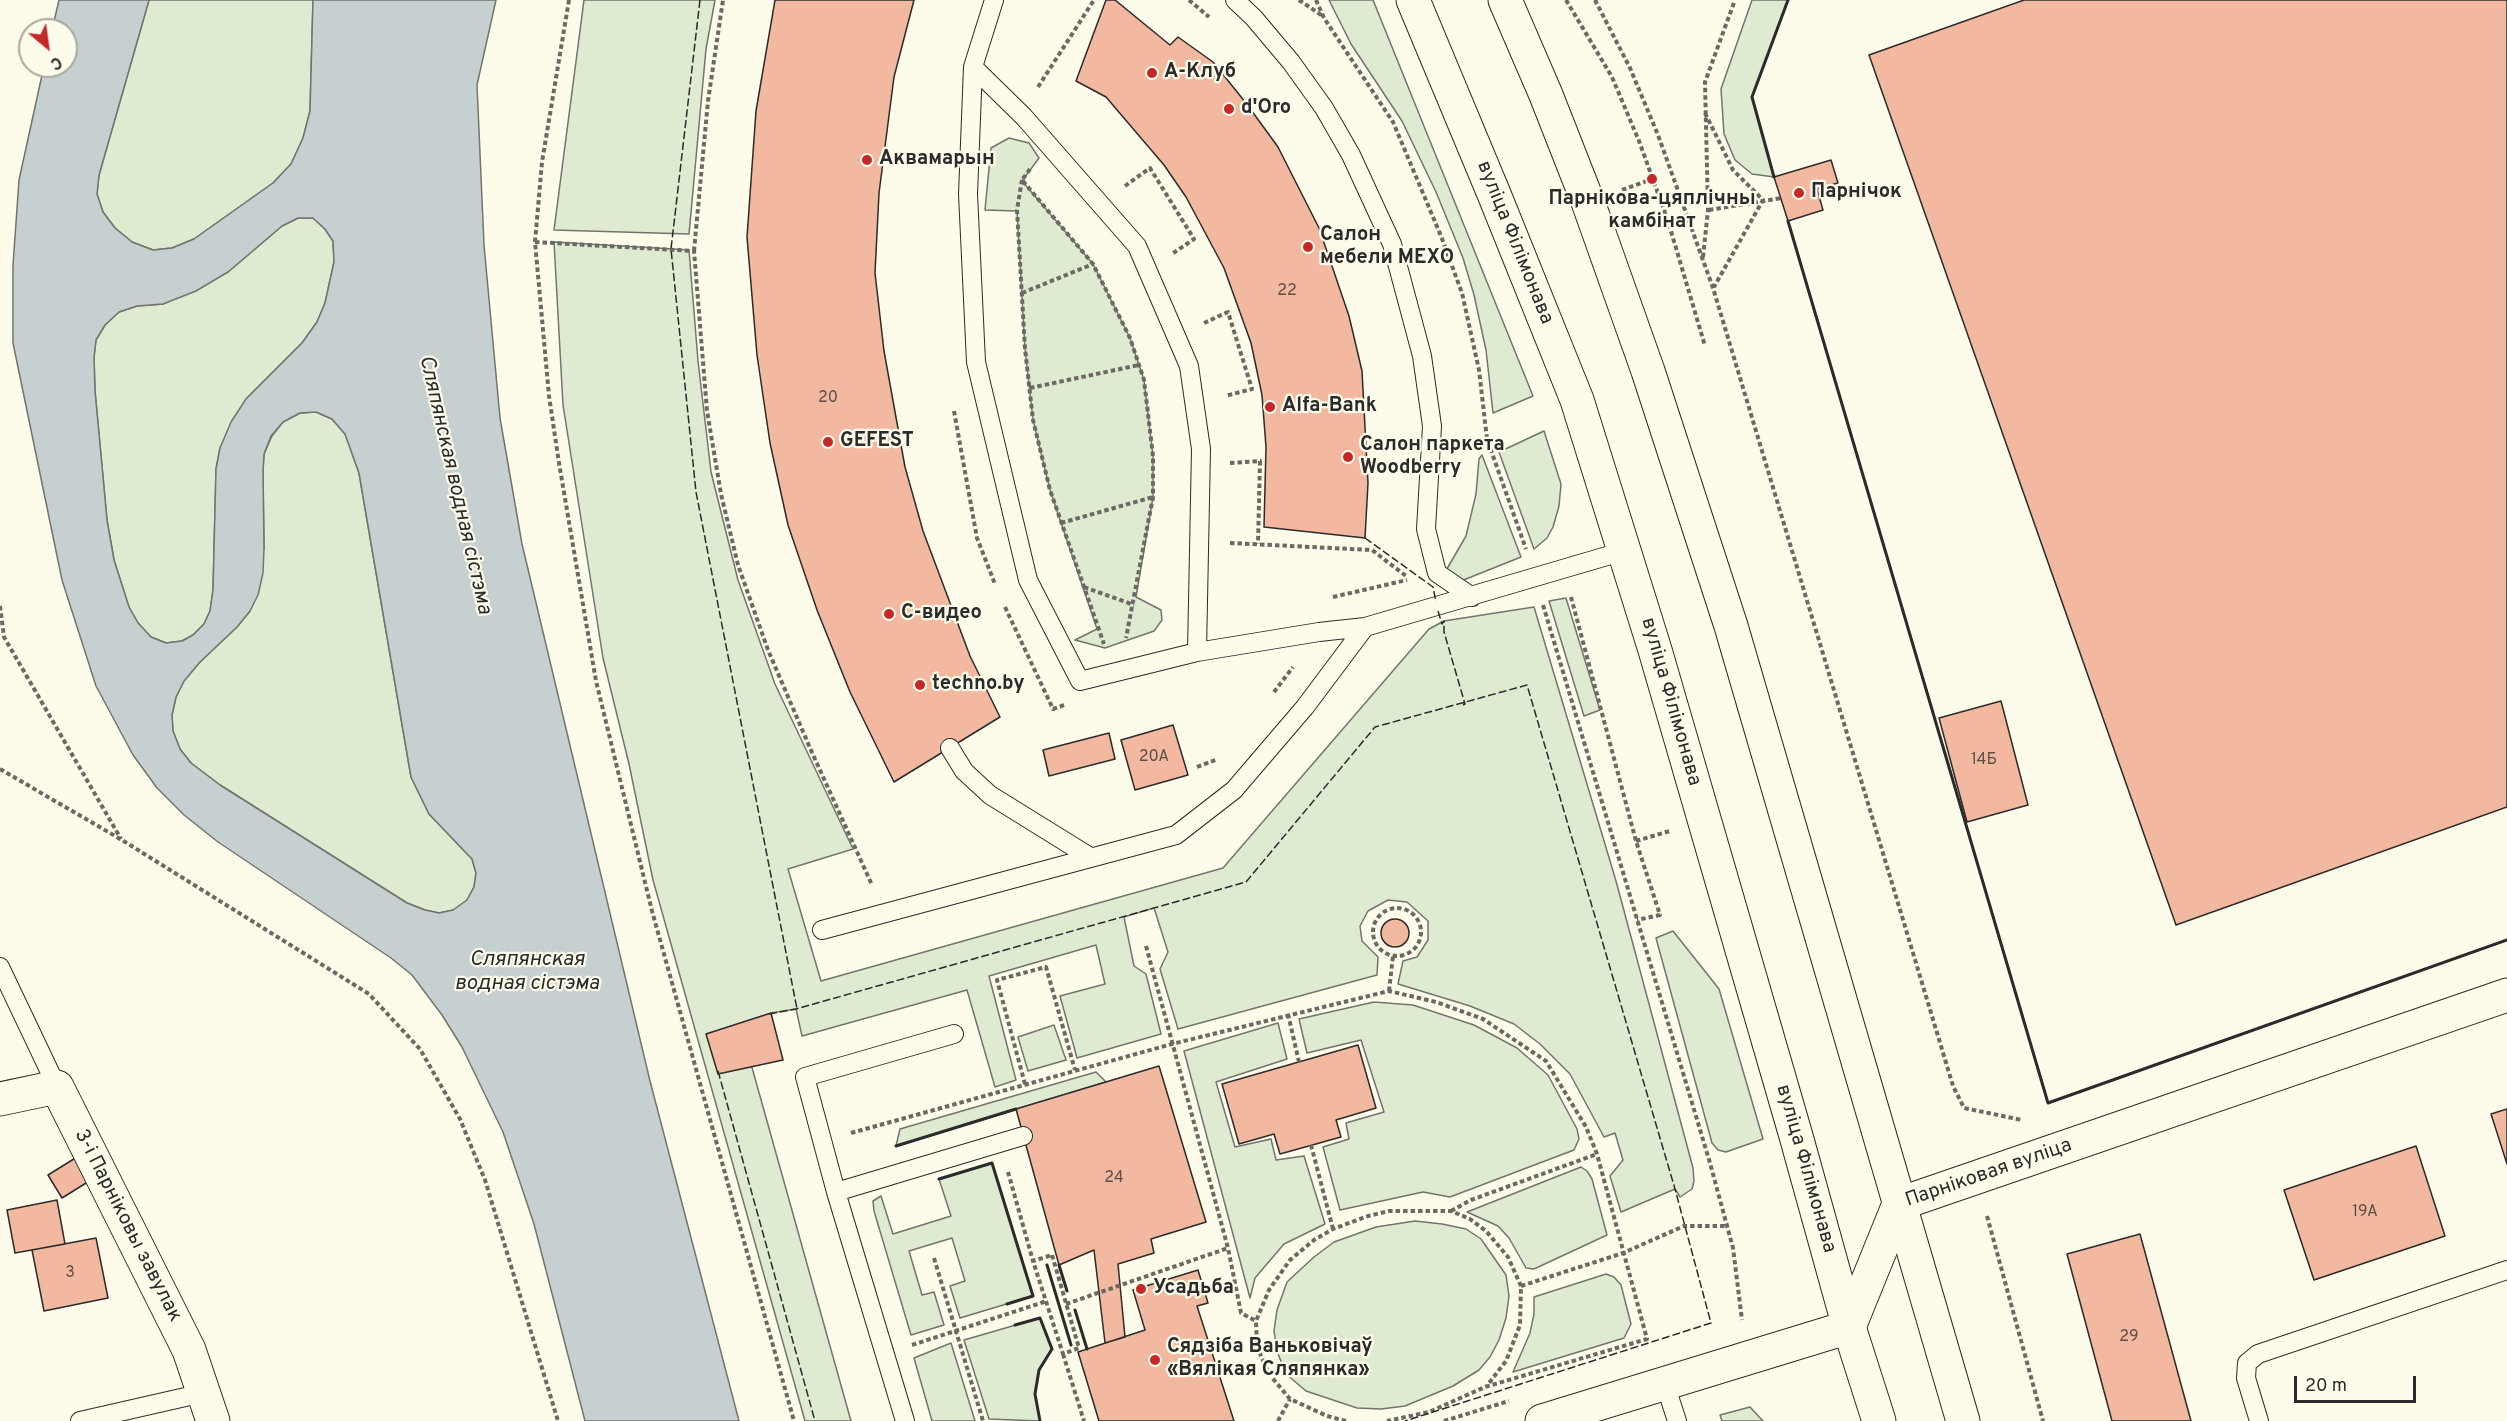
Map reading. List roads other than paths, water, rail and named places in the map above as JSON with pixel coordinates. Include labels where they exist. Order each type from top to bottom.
[{"type":"main road","name":"вуліца Філімонава","points":[[1413,0],[1577,400],[1655,650],[1788,1106],[1849,1327],[1879,1421]]},
{"type":"main road","points":[[1505,0],[1546,95],[1588,202],[1731,626],[1962,1421]]},
{"type":"main road","name":"Парніковая вуліца","points":[[1849,1327],[1899,1204],[2507,995]]},
{"type":"main road","points":[[0,1099],[57,1087]]},
{"type":"main road","name":"3-і Парніковы завулак","points":[[57,1087],[189,1350],[208,1407]]},
{"type":"main road","points":[[1542,1421],[1849,1327]]},
{"type":"lane","points":[[994,0],[973,67],[968,194],[976,362],[1028,580],[1080,681],[1197,652],[1318,632],[1365,627],[1624,551]]},
{"type":"lane","points":[[1235,0],[1254,18],[1291,62],[1324,108],[1351,154],[1392,243],[1422,356],[1432,426],[1426,529],[1437,573],[1472,597]]},
{"type":"lane","points":[[973,67],[1024,117],[1137,246],[1189,366],[1201,449],[1197,652]]},
{"type":"lane","points":[[822,930],[1176,835],[1234,790],[1305,707],[1365,627]]},
{"type":"lane","points":[[950,748],[964,771],[990,795],[1090,857]]},
{"type":"lane","points":[[0,967],[57,1087]]},
{"type":"lane","points":[[905,1421],[836,1192],[806,1077],[954,1034]]},
{"type":"lane","points":[[836,1192],[1023,1136]]},
{"type":"lane","points":[[2259,1421],[2246,1378],[2247,1363],[2258,1354],[2507,1270]]},
{"type":"lane","points":[[1665,1384],[1677,1421]]},
{"type":"lane","points":[[80,1421],[208,1407]]},
{"type":"water","name":"Сляпянская водная сістэма","points":[[59,0],[149,0],[99,175],[97,194],[103,212],[115,228],[132,242],[153,250],[172,248],[194,239],[273,183],[291,164],[303,138],[310,111],[313,0],[496,0],[477,85],[484,245],[500,418],[522,544],[650,1081],[739,1421],[585,1421],[534,1224],[503,1132],[462,1047],[442,1015],[412,975],[391,958],[218,842],[184,815],[157,788],[133,755],[96,686],[62,580],[13,343],[13,265],[19,180],[41,78],[78,78],[78,18],[55,18]],"holes":[[[298,218],[313,218],[325,229],[333,241],[334,262],[325,303],[317,322],[302,343],[246,399],[231,422],[220,448],[216,469],[213,590],[210,611],[204,624],[193,635],[182,641],[166,643],[151,637],[138,623],[129,607],[114,560],[107,520],[95,391],[96,340],[105,325],[119,312],[137,306],[163,304],[196,291],[228,272],[282,226]],[[316,412],[332,419],[345,434],[359,473],[411,777],[429,814],[472,859],[476,873],[474,887],[467,900],[453,910],[439,913],[407,903],[220,785],[191,763],[180,749],[173,731],[172,715],[176,697],[184,681],[200,662],[237,627],[250,611],[258,595],[263,573],[264,454],[271,436],[283,422],[300,413]]]},
{"type":"place","name":"А-Клуб","points":[[1152,73]]},
{"type":"place","name":"d'Oro","points":[[1229,109]]},
{"type":"place","name":"Аквамарын","points":[[867,160]]},
{"type":"place","name":"Парнікова-цяплічны камбінат","points":[[1652,179]]},
{"type":"place","name":"Парнічoк","points":[[1799,193]]},
{"type":"place","name":"Салон мебели MEXO","points":[[1308,247]]},
{"type":"place","name":"Alfa-Bank","points":[[1270,407]]},
{"type":"place","name":"GEFEST","points":[[828,442]]},
{"type":"place","name":"Салон паркета Woodberry","points":[[1348,457]]},
{"type":"place","name":"С-видео","points":[[889,614]]},
{"type":"place","name":"techno.by","points":[[920,685]]},
{"type":"place","name":"Усадьба","points":[[1141,1289]]},
{"type":"place","name":"Сядзіба Ваньковічаў «Вялікая Сляпянка»","points":[[1155,1360]]}]
